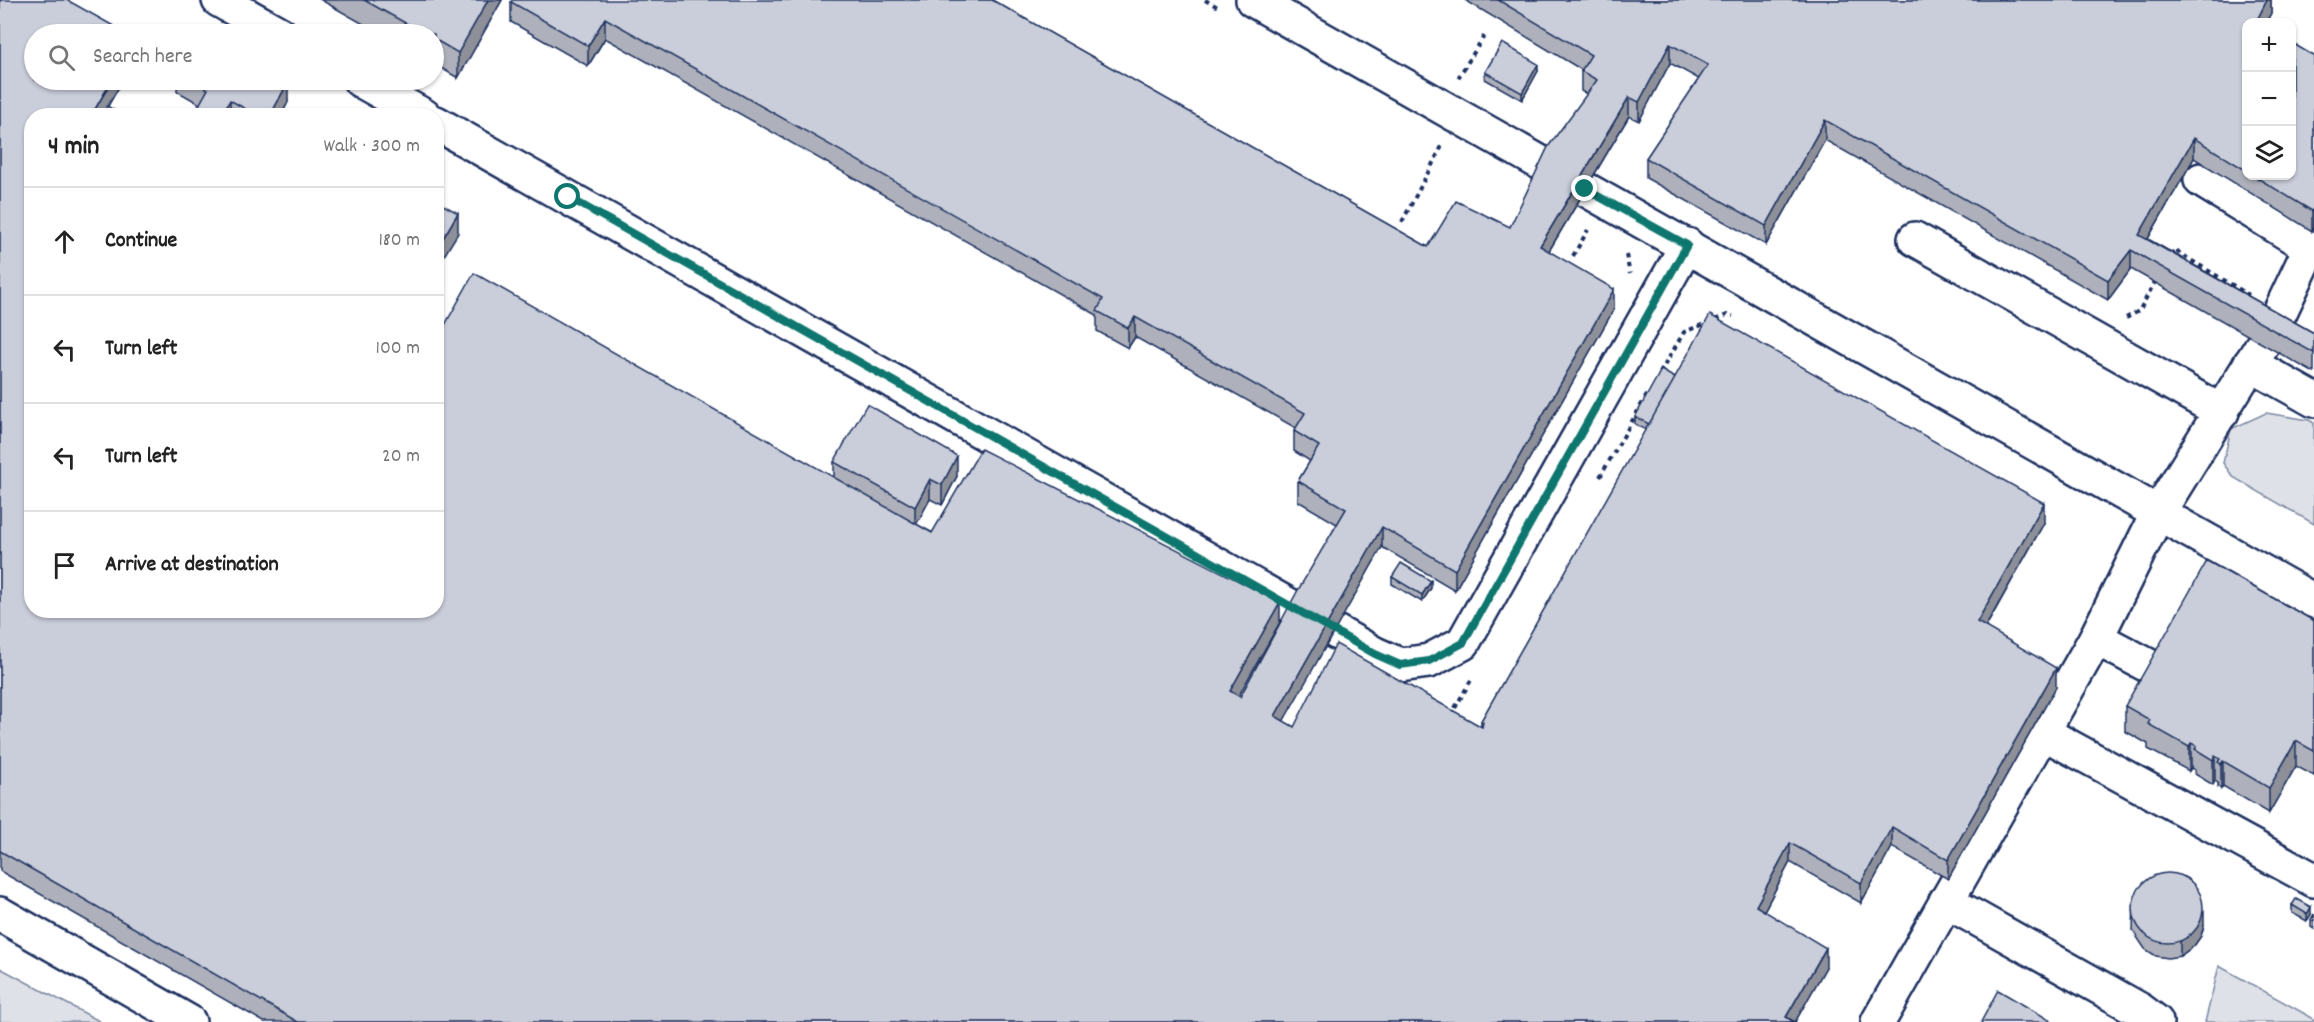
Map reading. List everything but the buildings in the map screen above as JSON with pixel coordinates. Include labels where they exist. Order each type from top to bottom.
[{"type":"lane","points":[[219,0],[262,24]]},
{"type":"lane","points":[[1253,0],[1548,166]]},
{"type":"lane","points":[[378,90],[410,108]]},
{"type":"lane","points":[[444,128],[1375,654],[1400,665],[1429,661],[1463,643],[1687,245]]},
{"type":"lane","points":[[1878,1022],[2096,638],[2158,513],[2222,412],[2261,334],[2312,244],[2201,180]]},
{"type":"lane","points":[[1585,189],[2314,601]]},
{"type":"lane","points":[[1915,239],[2222,412]]},
{"type":"lane","points":[[2261,334],[2314,400]]},
{"type":"lane","points":[[2096,638],[2149,666]]},
{"type":"lane","points":[[2042,732],[2314,880]]},
{"type":"lane","points":[[1946,901],[2140,1010],[2156,1022]]},
{"type":"lane","points":[[0,914],[189,1022]]},
{"type":"path","points":[[1402,222],[1446,138]]},
{"type":"path","points":[[1573,256],[1593,222]]},
{"type":"path","points":[[1624,248],[1632,282]]},
{"type":"path","points":[[2168,260],[2174,249],[2261,334]]},
{"type":"path","points":[[2139,311],[2162,270]]},
{"type":"shaded area","points":[[2266,413],[2309,420],[2314,423],[2314,524],[2233,477],[2223,463],[2231,429]]},
{"type":"shaded area","points":[[2219,966],[2314,1019],[2314,1022],[2205,1022]]},
{"type":"shaded area","points":[[0,968],[101,1022],[0,1022]]},
{"type":"route","points":[[568,197],[1375,654],[1400,665],[1429,661],[1463,643],[1687,245],[1585,189]]}]
